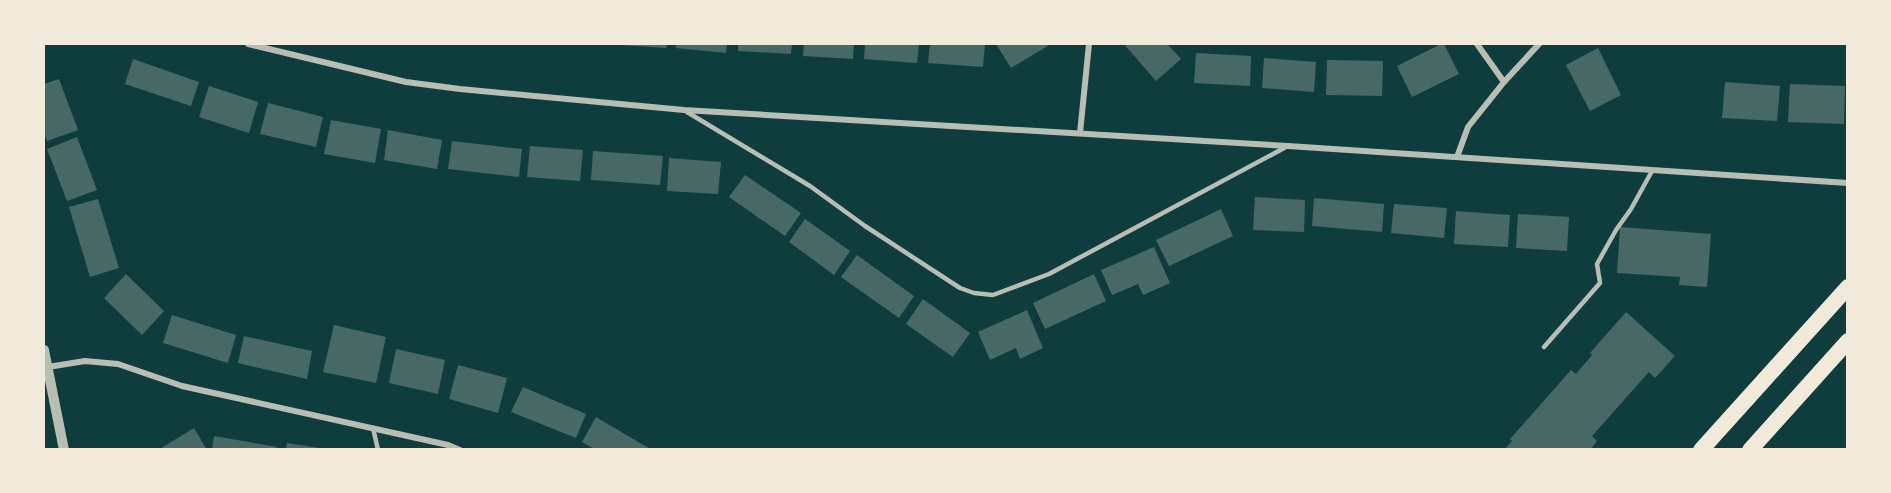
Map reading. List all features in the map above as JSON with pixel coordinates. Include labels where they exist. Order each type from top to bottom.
[{"type":"highway","points":[[1701,450],[1848,287]]},
{"type":"highway","points":[[1750,450],[1848,341]]},
{"type":"street","points":[[248,44],[406,82],[684,110],[1288,146],[1848,183]]},
{"type":"street","points":[[1080,133],[1089,44]]},
{"type":"street","points":[[1477,44],[1504,82]]},
{"type":"street","points":[[1457,157],[1468,127],[1504,82],[1539,44]]},
{"type":"street","points":[[44,350],[64,450]]},
{"type":"street","points":[[48,367],[85,361],[118,364],[182,386],[448,445],[460,450]]},
{"type":"lane","points":[[684,110],[810,186],[865,226],[960,288],[974,293],[993,295],[1049,274],[1288,146]]},
{"type":"lane","points":[[1544,347],[1600,283],[1597,264],[1652,171]]},
{"type":"lane","points":[[373,428],[378,450]]},
{"type":"building","points":[[620,44],[667,44],[666,48]]},
{"type":"building","points":[[676,44],[727,44],[726,53],[676,48]]},
{"type":"building","points":[[738,44],[792,44],[791,54],[738,51]]},
{"type":"building","points":[[804,44],[854,44],[853,59],[803,56]]},
{"type":"building","points":[[865,44],[919,44],[917,63],[864,59]]},
{"type":"building","points":[[930,44],[985,44],[983,67],[928,63]]},
{"type":"building","points":[[996,44],[1051,44],[1011,68]]},
{"type":"building","points":[[1124,44],[1167,44],[1181,59],[1156,81]]},
{"type":"building","points":[[1444,44],[1459,74],[1412,97],[1397,66]]},
{"type":"building","points":[[1598,48],[1621,95],[1590,111],[1566,65]]},
{"type":"building","points":[[1196,53],[1251,56],[1250,86],[1194,83]]},
{"type":"building","points":[[1264,58],[1316,62],[1314,92],[1262,88]]},
{"type":"building","points":[[133,59],[199,82],[191,106],[125,84]]},
{"type":"building","points":[[1327,60],[1383,61],[1382,96],[1326,95]]},
{"type":"building","points":[[59,79],[78,130],[47,141],[44,132],[44,84]]},
{"type":"building","points":[[1725,82],[1780,86],[1777,121],[1722,118]]},
{"type":"building","points":[[1790,84],[1845,86],[1844,124],[1788,122]]},
{"type":"building","points":[[209,86],[258,102],[249,133],[199,117]]},
{"type":"building","points":[[268,103],[323,117],[316,147],[260,134]]},
{"type":"building","points":[[331,120],[381,129],[375,163],[324,154]]},
{"type":"building","points":[[388,130],[442,140],[437,169],[384,160]]},
{"type":"building","points":[[77,137],[97,190],[67,201],[47,149]]},
{"type":"building","points":[[452,141],[522,149],[519,177],[448,169]]},
{"type":"building","points":[[530,146],[583,150],[580,181],[527,177]]},
{"type":"building","points":[[593,151],[663,156],[660,185],[591,180]]},
{"type":"building","points":[[669,158],[721,162],[718,194],[667,191]]},
{"type":"building","points":[[745,175],[801,213],[785,236],[729,197]]},
{"type":"building","points":[[1255,197],[1305,200],[1304,232],[1253,230]]},
{"type":"building","points":[[1314,198],[1384,204],[1382,232],[1312,226]]},
{"type":"building","points":[[98,199],[119,268],[90,277],[69,207]]},
{"type":"building","points":[[1394,204],[1447,208],[1444,238],[1391,233]]},
{"type":"building","points":[[1221,209],[1233,236],[1169,266],[1156,240]]},
{"type":"building","points":[[1456,211],[1510,215],[1508,247],[1454,244]]},
{"type":"building","points":[[1518,214],[1569,217],[1567,251],[1516,248]]},
{"type":"building","points":[[805,219],[850,251],[834,275],[789,242]]},
{"type":"building","points":[[1620,227],[1711,234],[1707,287],[1679,285],[1680,277],[1617,273]]},
{"type":"building","points":[[1154,247],[1170,283],[1143,295],[1138,284],[1112,295],[1101,270]]},
{"type":"building","points":[[857,255],[914,296],[899,318],[841,277]]},
{"type":"building","points":[[126,274],[164,311],[142,335],[104,298]]},
{"type":"building","points":[[1094,274],[1106,301],[1045,329],[1033,303]]},
{"type":"building","points":[[923,299],[970,333],[953,357],[906,324]]},
{"type":"building","points":[[1027,310],[1043,348],[1020,359],[1016,348],[990,360],[978,332]]},
{"type":"building","points":[[1626,312],[1675,356],[1655,378],[1649,372],[1592,436],[1597,441],[1590,450],[1504,450],[1512,441],[1510,439],[1571,370],[1576,374],[1592,355],[1590,353]]},
{"type":"building","points":[[172,315],[236,335],[228,363],[163,343]]},
{"type":"building","points":[[334,325],[386,337],[376,383],[323,372]]},
{"type":"building","points":[[244,336],[312,351],[307,379],[238,363]]},
{"type":"building","points":[[396,349],[445,360],[438,394],[389,383]]},
{"type":"building","points":[[458,365],[507,378],[498,413],[449,399]]},
{"type":"building","points":[[523,387],[586,414],[576,438],[511,412]]},
{"type":"building","points":[[596,417],[652,450],[596,450],[582,442]]},
{"type":"building","points":[[194,428],[207,450],[158,450]]},
{"type":"building","points":[[214,436],[277,447],[276,450],[212,450]]},
{"type":"building","points":[[287,443],[320,448],[320,450],[286,450]]}]
